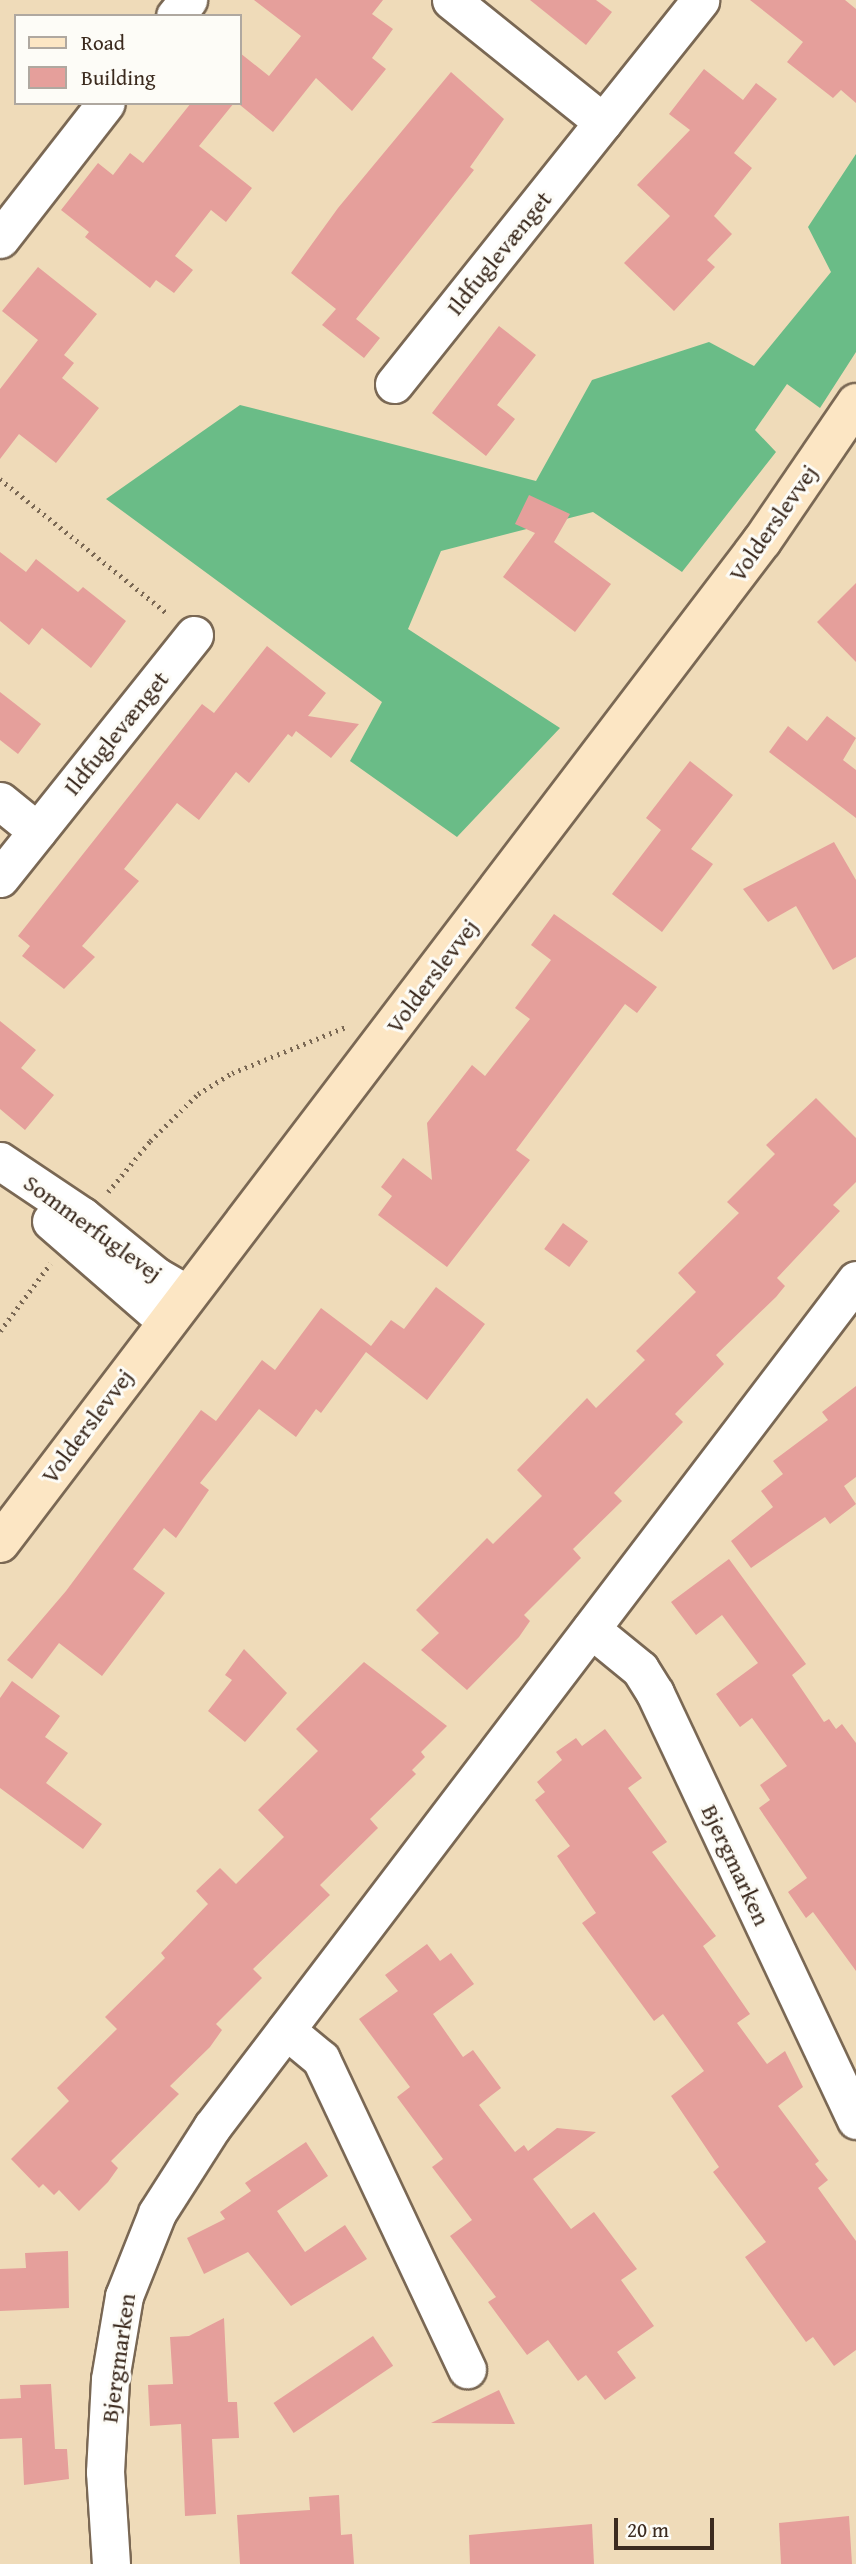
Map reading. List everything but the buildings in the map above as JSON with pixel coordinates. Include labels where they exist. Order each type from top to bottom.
[{"type":"street","points":[[177,14],[188,0]]},
{"type":"street","points":[[451,0],[603,122]]},
{"type":"street","name":"Ildfuglevænget","points":[[394,384],[700,0]]},
{"type":"street","points":[[0,239],[104,105]]},
{"type":"street","name":"Volderslevvej","points":[[0,1543],[176,1308],[747,562],[856,403]]},
{"type":"street","name":"Ildfuglevænget","points":[[0,878],[194,635]]},
{"type":"street","points":[[0,802],[37,831]]},
{"type":"street","name":"Sommerfuglevej","points":[[0,1161],[78,1229],[176,1308]]},
{"type":"street","name":"Sommerfuglevej","points":[[0,1171],[78,1229]]},
{"type":"street","name":"Bjergmarken","points":[[111,2564],[105,2472],[110,2379],[124,2296],[157,2213],[212,2127],[856,1280]]},
{"type":"street","name":"Bjergmarken","points":[[591,1629],[640,1669],[654,1693],[856,2120]]},
{"type":"street","points":[[286,2030],[321,2059],[467,2369]]},
{"type":"path","points":[[0,479],[194,635]]},
{"type":"path","points":[[0,1331],[150,1141],[198,1094],[232,1073],[359,1021]]},
{"type":"green space","points":[[856,154],[856,352],[820,408],[787,384],[755,430],[776,452],[682,572],[593,512],[441,551],[408,629],[560,728],[457,837],[350,761],[382,702],[106,499],[240,405],[536,481],[592,380],[709,342],[754,366],[831,272],[808,227]]}]
